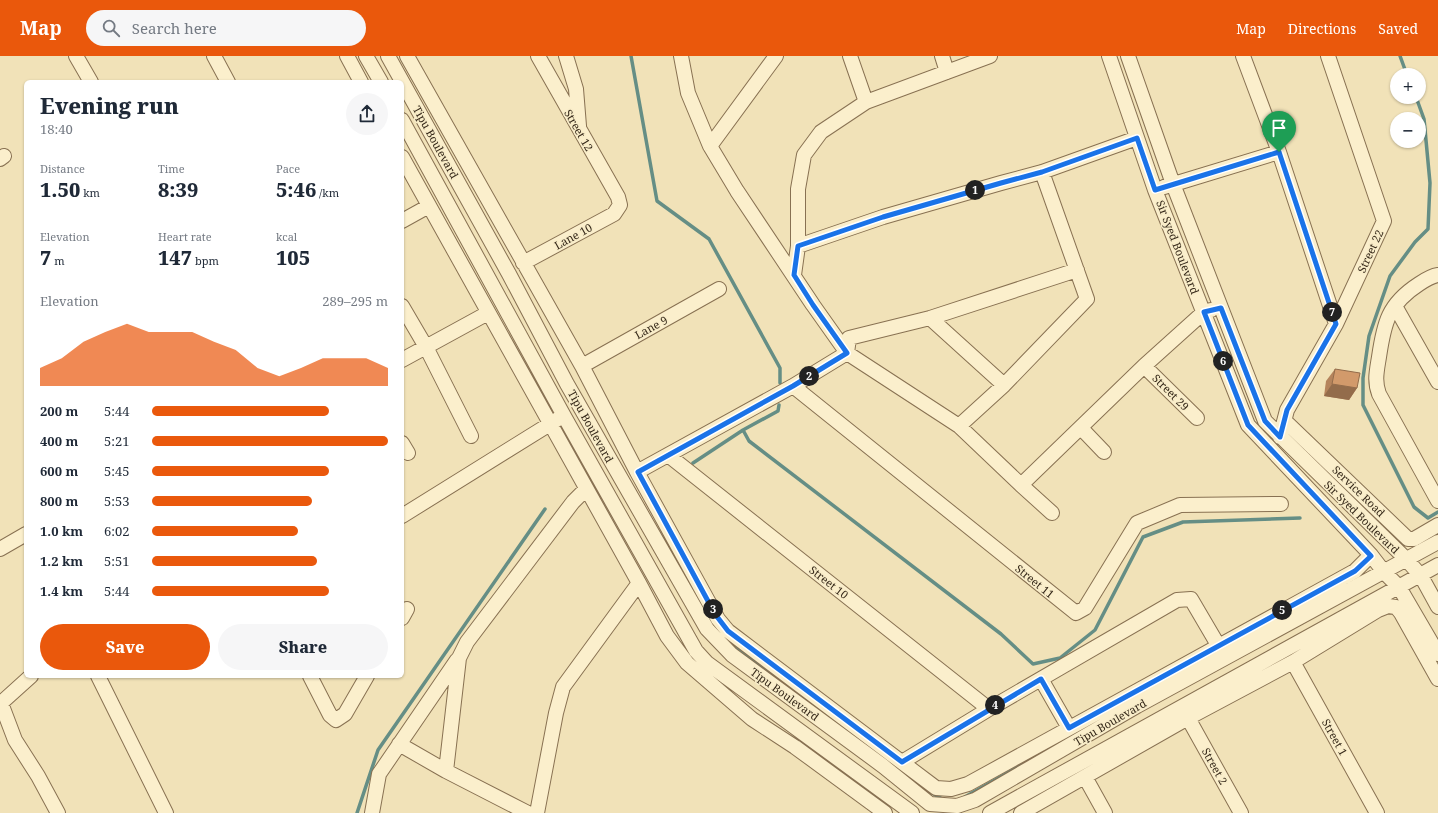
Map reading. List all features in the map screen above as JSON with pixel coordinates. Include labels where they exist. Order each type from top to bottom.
[{"type":"street","points":[[76,56],[90,80]]},
{"type":"street","points":[[214,56],[227,80]]},
{"type":"street","points":[[347,56],[360,80]]},
{"type":"street","points":[[366,56],[380,80]]},
{"type":"street","name":"Tipu Boulevard","points":[[388,56],[401,80]]},
{"type":"street","points":[[407,56],[582,366],[715,614],[728,631],[936,788],[951,789],[968,784],[1218,645],[1355,571],[1371,556]]},
{"type":"street","name":"Street 12","points":[[538,56],[618,197],[620,205]]},
{"type":"street","points":[[566,56],[576,89],[579,129]]},
{"type":"street","points":[[680,56],[688,94],[710,146],[737,191],[847,353],[959,426],[1052,513]]},
{"type":"street","points":[[710,146],[776,56]]},
{"type":"street","points":[[850,56],[866,102]]},
{"type":"street","points":[[942,56],[947,72]]},
{"type":"street","points":[[794,275],[798,246],[798,189],[804,155],[821,132],[866,102],[947,72],[962,61],[990,56]]},
{"type":"street","name":"Sir Syed Boulevard","points":[[1109,56],[1155,190],[1248,425],[1371,556],[1384,572],[1399,586],[1438,654]]},
{"type":"street","name":"Sir Syed Boulevard","points":[[1128,56],[1173,184],[1265,421],[1406,559],[1421,576],[1438,607]]},
{"type":"street","points":[[1243,56],[1279,152],[1336,324]]},
{"type":"street","name":"Street 22","points":[[1280,437],[1287,410],[1336,324],[1384,221],[1328,56]]},
{"type":"street","name":"Tipu Boulevard","points":[[404,85],[509,274],[567,384],[707,629],[732,655],[883,766],[930,804],[957,806],[975,800],[1137,706],[1438,542]]},
{"type":"street","name":"Tipu Boulevard","points":[[404,124],[564,416],[696,651],[707,663],[912,813]]},
{"type":"street","points":[[798,246],[883,217],[1042,172],[1137,138]]},
{"type":"street","points":[[1155,190],[1279,152]]},
{"type":"street","points":[[404,161],[667,636],[687,663],[752,719],[795,746],[885,813]]},
{"type":"street","points":[[429,168],[446,161]]},
{"type":"street","points":[[959,426],[1004,385],[1087,299],[1042,172]]},
{"type":"street","name":"Lane 10","points":[[524,263],[614,214],[620,205]]},
{"type":"street","points":[[404,219],[429,206]]},
{"type":"street","points":[[847,353],[849,338],[930,318],[1077,270]]},
{"type":"street","points":[[1438,275],[1429,278],[1400,297],[1389,315],[1382,336],[1376,378],[1376,386],[1379,394],[1438,501]]},
{"type":"street","name":"Lane 9","points":[[582,366],[719,289]]},
{"type":"street","points":[[1395,306],[1438,382]]},
{"type":"street","points":[[1021,485],[1144,366],[1204,312],[1221,308]]},
{"type":"street","points":[[404,309],[426,347],[471,436]]},
{"type":"street","points":[[404,359],[488,313]]},
{"type":"street","points":[[930,318],[1004,385]]},
{"type":"street","points":[[638,472],[793,386],[847,353]]},
{"type":"street","name":"Street 29","points":[[1144,366],[1197,418]]},
{"type":"street","name":"Street 11","points":[[793,386],[1076,613],[1085,608],[1137,523],[1180,505],[1282,504]]},
{"type":"street","points":[[404,515],[564,416]]},
{"type":"street","name":"Service Road","points":[[1285,421],[1408,539],[1414,539],[1438,525]]},
{"type":"street","points":[[1081,428],[1104,452]]},
{"type":"street","name":"Street 10","points":[[668,455],[989,709]]},
{"type":"street","points":[[372,813],[379,774],[459,658],[467,642],[573,502],[586,490]]},
{"type":"street","points":[[0,549],[24,535]]},
{"type":"street","name":"Tipu Boulevard","points":[[990,813],[1128,745],[1332,631],[1399,586],[1421,576],[1438,565]]},
{"type":"street","points":[[663,592],[695,576]]},
{"type":"street","points":[[537,813],[556,713],[563,687],[639,583]]},
{"type":"street","points":[[902,762],[989,709],[1177,600],[1191,600],[1218,645]]},
{"type":"street","points":[[1021,813],[1085,777],[1128,745],[1188,718],[1293,662],[1332,631],[1388,606],[1396,607],[1401,613],[1438,679]]},
{"type":"street","points":[[446,771],[459,658]]},
{"type":"street","name":"Street 1","points":[[1293,662],[1377,813]]},
{"type":"street","points":[[29,678],[1,703],[15,740],[38,776],[58,813]]},
{"type":"street","points":[[99,678],[166,813]]},
{"type":"street","points":[[311,678],[330,715],[336,720],[345,714],[366,678]]},
{"type":"street","points":[[1041,679],[1069,728]]},
{"type":"street","name":"Street 2","points":[[1188,718],[1241,813]]},
{"type":"street","points":[[399,744],[446,771],[528,813]]},
{"type":"street","points":[[1085,777],[1105,813]]},
{"type":"building","points":[[1335,369],[1360,373],[1357,388],[1332,384]]},
{"type":"waterway","points":[[631,56],[657,201],[709,239],[780,368],[780,383]]},
{"type":"waterway","points":[[1400,56],[1404,68]]},
{"type":"waterway","points":[[1419,104],[1424,119],[1430,183],[1428,229],[1415,242],[1390,276],[1369,336],[1363,378],[1363,405],[1414,507],[1428,518],[1438,512]]},
{"type":"waterway","points":[[693,463],[743,430],[778,411],[779,405]]},
{"type":"waterway","points":[[743,430],[749,441],[1001,634],[1033,664],[1060,658],[1095,630],[1143,537],[1183,522],[1300,518]]},
{"type":"waterway","points":[[357,813],[378,750],[545,509]]},
{"type":"waterway","points":[[708,617],[718,632]]},
{"type":"waterway","points":[[723,636],[767,671],[917,783]]},
{"type":"waterway","points":[[963,798],[1057,745]]},
{"type":"waterway","points":[[929,791],[942,799]]},
{"type":"route","points":[[1137,138],[1155,190],[1279,152],[1336,324],[1287,410],[1280,437],[1265,421],[1221,308],[1204,312],[1248,425],[1371,556],[1355,571],[1069,728],[1041,679],[902,762],[728,631],[715,614],[638,472],[793,386],[847,353],[794,275],[798,246],[883,217],[1042,172],[1137,138]]}]
